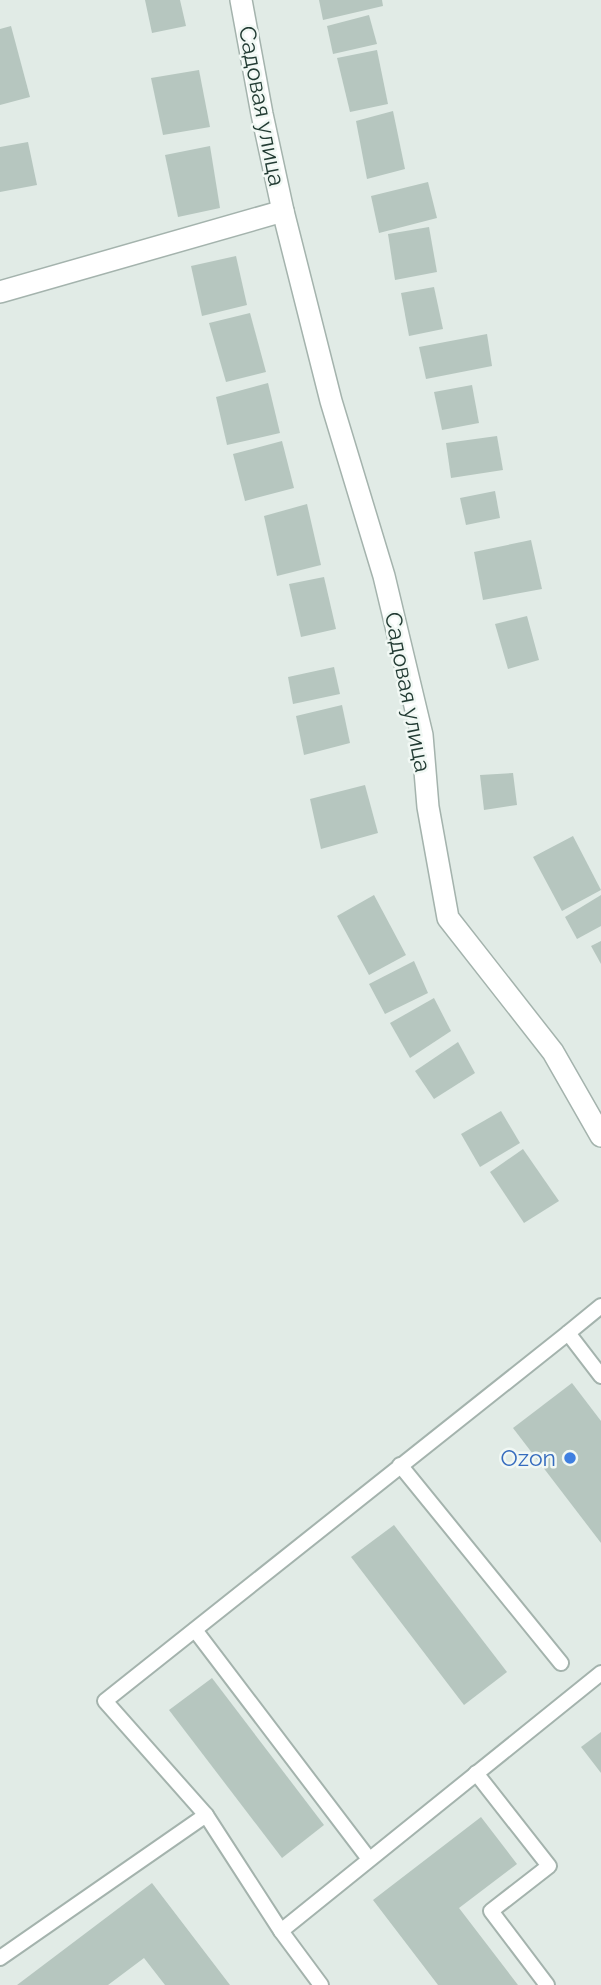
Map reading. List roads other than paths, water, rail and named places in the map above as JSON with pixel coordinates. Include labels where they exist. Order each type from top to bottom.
[{"type":"street","name":"Садовая улица","points":[[241,0],[283,211],[331,401],[388,589],[422,735],[428,807],[448,918],[553,1052],[601,1136]]},
{"type":"street","name":"Садовая улица","points":[[0,292],[283,211]]},
{"type":"lane","points":[[321,1985],[281,1931],[206,1815],[105,1701],[601,1306]]},
{"type":"lane","points":[[568,1333],[601,1376]]},
{"type":"lane","points":[[400,1465],[561,1664]]},
{"type":"lane","points":[[195,1630],[369,1860]]},
{"type":"lane","points":[[281,1931],[601,1673]]},
{"type":"lane","points":[[476,1773],[548,1866],[491,1911],[547,1985]]},
{"type":"lane","points":[[0,1958],[206,1815]]},
{"type":"place","name":"Ozon","points":[[570,1458]]}]
